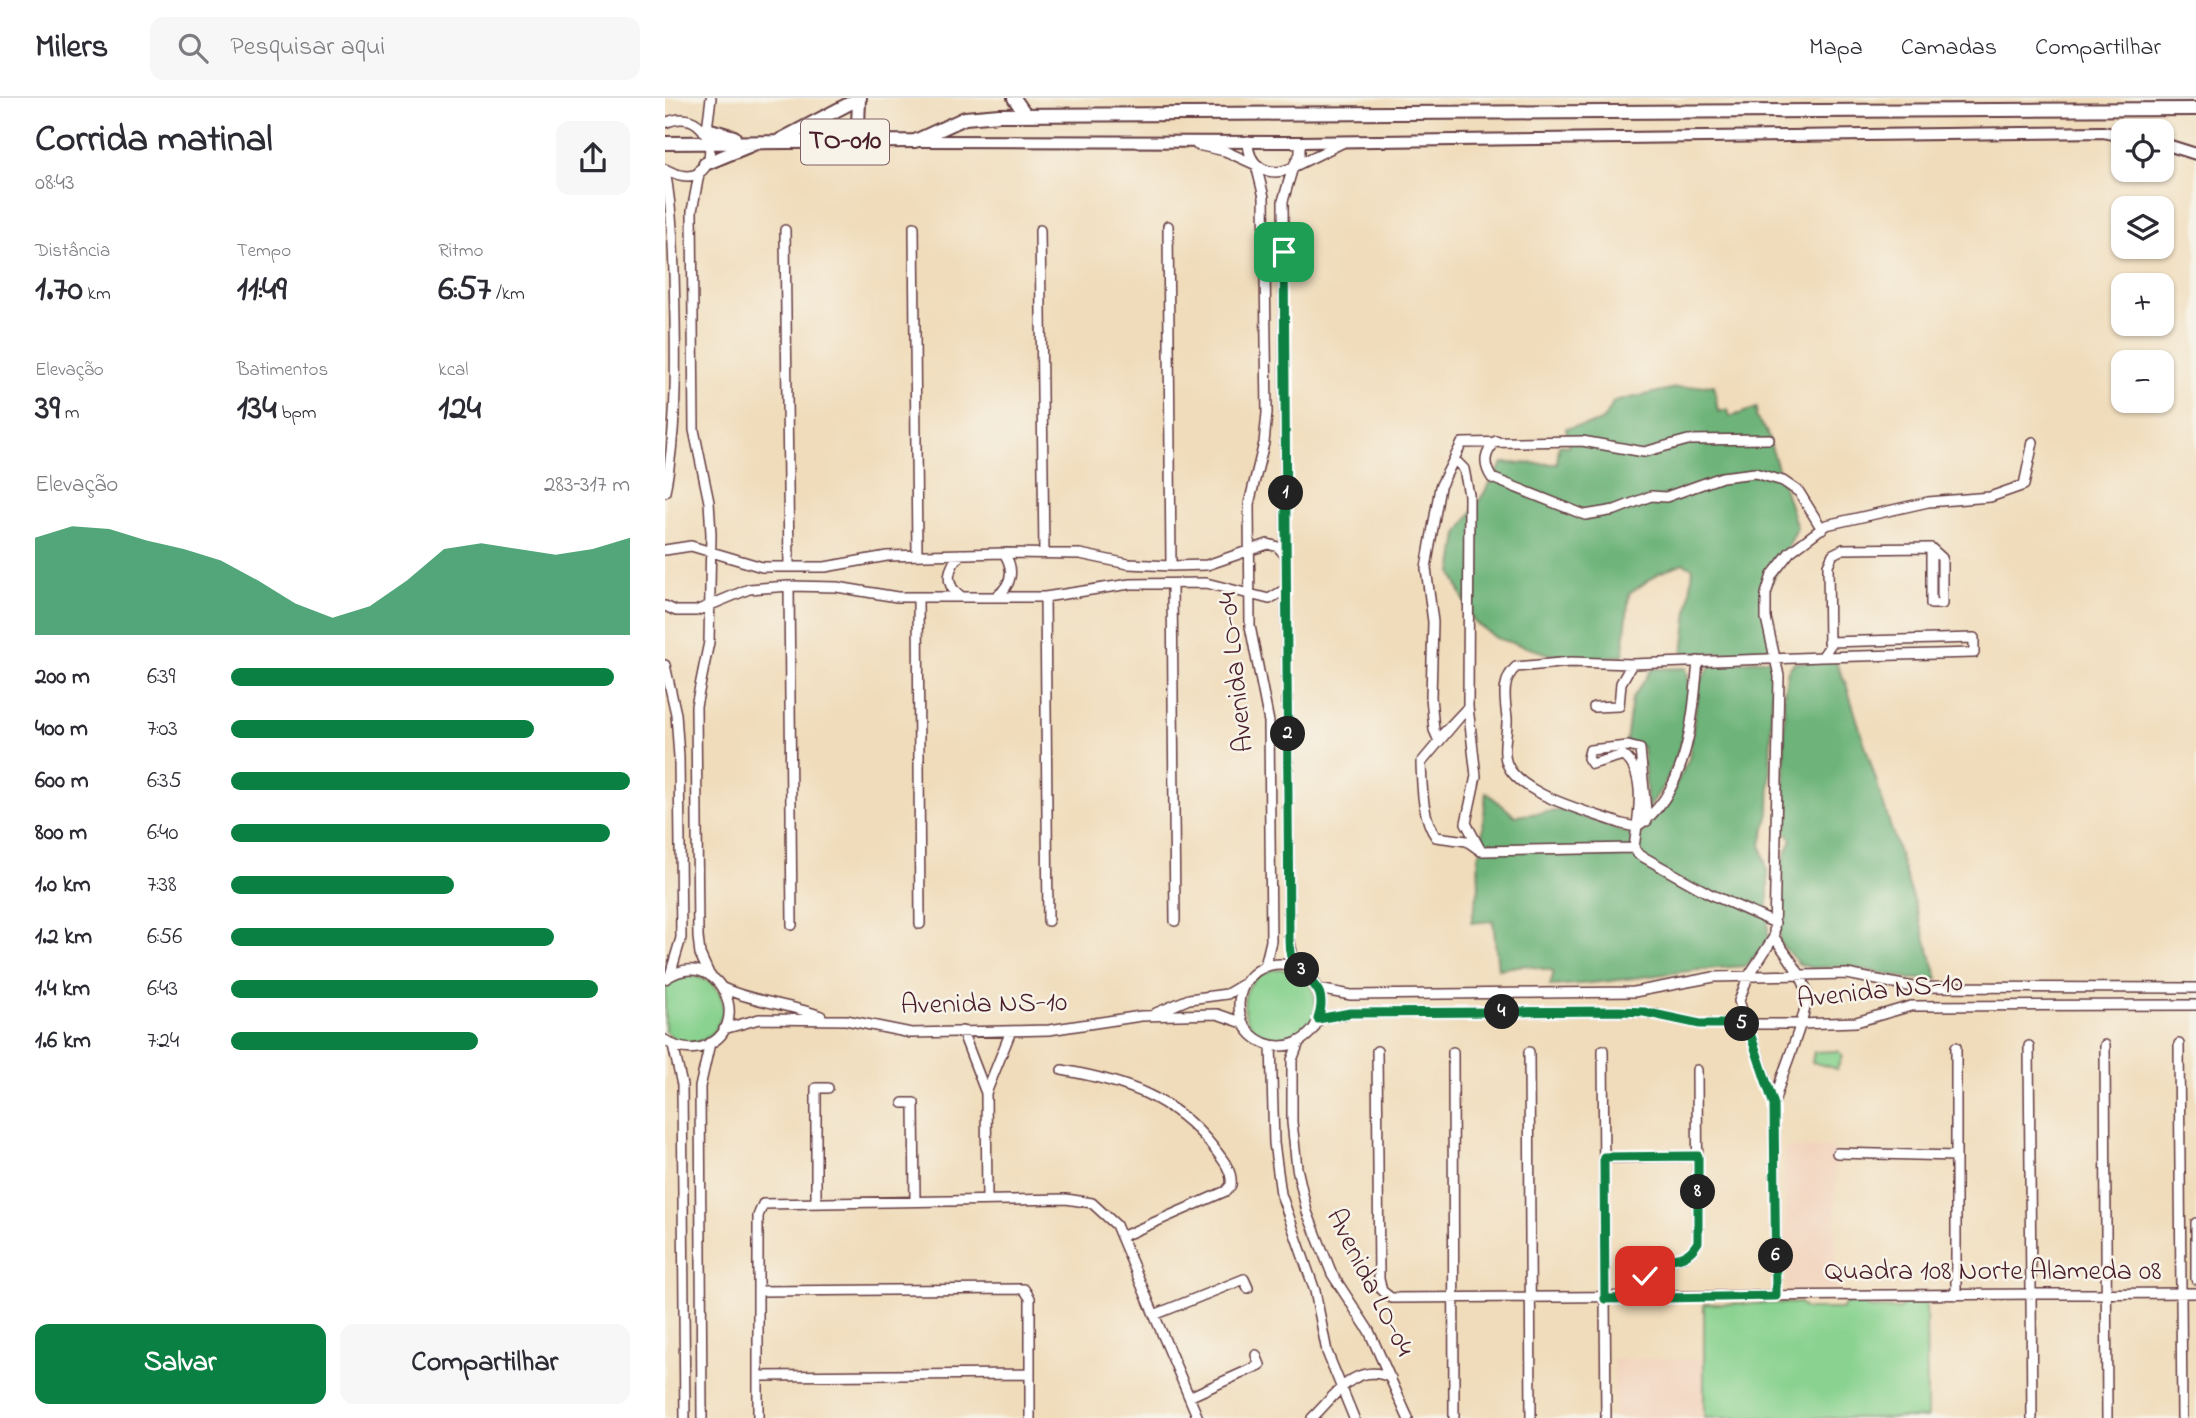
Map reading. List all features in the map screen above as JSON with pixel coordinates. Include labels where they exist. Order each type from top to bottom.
[{"type":"highway","points":[[860,98],[858,126],[868,141]]},
{"type":"highway","name":"TO-010","points":[[775,142],[860,98]]},
{"type":"highway","points":[[1013,98],[1026,115]]},
{"type":"highway","points":[[1719,98],[1728,111]]},
{"type":"highway","name":"TO-010","points":[[665,143],[915,141],[965,118],[1026,115],[2196,108]]},
{"type":"highway","points":[[707,129],[754,142]]},
{"type":"highway","points":[[703,167],[754,142]]},
{"type":"main road","points":[[915,141],[1300,142],[2111,134]]},
{"type":"main road","points":[[2174,147],[2196,154]]},
{"type":"street","points":[[710,976],[698,940],[696,711],[709,648],[711,553],[709,502],[694,430],[692,211],[712,143],[707,129],[711,98]]},
{"type":"street","points":[[665,123],[687,117],[707,129]]},
{"type":"street","points":[[1160,140],[1217,149],[1272,172],[1293,167],[1346,141]]},
{"type":"street","name":"Avenida LO-04","points":[[1248,141],[1249,154],[1261,177],[1265,211],[1267,413],[1264,443],[1250,498],[1251,643],[1269,722],[1271,941],[1265,966]]},
{"type":"street","name":"Avenida LO-04","points":[[1295,966],[1289,938],[1283,201],[1293,167],[1300,154],[1300,142]]},
{"type":"street","points":[[665,492],[673,447],[676,403],[674,249],[665,169],[683,175],[703,167]]},
{"type":"street","points":[[1168,226],[1171,566]]},
{"type":"street","points":[[915,228],[917,554]]},
{"type":"street","points":[[785,230],[789,567]]},
{"type":"street","points":[[1041,230],[1044,553]]},
{"type":"street","points":[[1438,739],[1434,730],[1431,696],[1433,622],[1426,568],[1440,487],[1462,443],[1582,441],[1644,452],[1688,440],[1769,439]]},
{"type":"street","points":[[1496,441],[1486,451],[1485,460],[1492,478],[1585,514],[1615,510],[1651,496],[1666,496],[1722,477],[1755,473],[1783,481],[1799,492],[1822,528]]},
{"type":"street","points":[[1774,1105],[1739,1001],[1748,976],[1774,937],[1779,676],[1766,618],[1766,594],[1772,575],[1790,552],[1822,528],[1928,502],[1990,497],[2019,489],[2024,485],[2033,442]]},
{"type":"street","points":[[1454,459],[1464,469],[1469,495],[1468,707],[1476,776],[1466,823],[1481,851]]},
{"type":"street","points":[[665,550],[682,545],[756,566],[789,567],[825,567],[887,556],[917,554],[1004,553],[1080,554],[1140,566],[1207,565],[1268,544],[1278,547],[1286,556]]},
{"type":"street","points":[[1822,657],[1827,652],[1828,565],[1833,554],[1843,549],[1931,548],[1942,558],[1942,604],[1931,604],[1931,548]]},
{"type":"street","points":[[996,597],[1010,582],[1011,569],[1004,553]]},
{"type":"street","points":[[961,554],[953,562],[949,578],[952,589],[962,596]]},
{"type":"street","points":[[665,606],[689,612],[757,587],[789,586],[837,587],[883,596],[918,597],[1045,597],[1130,584],[1206,583],[1269,599],[1286,589]]},
{"type":"street","points":[[1172,584],[1175,921]]},
{"type":"street","points":[[789,586],[792,925]]},
{"type":"street","points":[[918,597],[920,924]]},
{"type":"street","points":[[1045,597],[1048,921]]},
{"type":"street","points":[[1699,661],[1691,725],[1680,766],[1666,794],[1647,821],[1636,827],[1525,786],[1512,775],[1505,751],[1508,729],[1505,685],[1516,667],[1571,662],[1632,664],[1699,661],[1775,658],[1974,653],[1974,638],[1828,642]]},
{"type":"street","points":[[1594,708],[1619,706],[1621,683],[1632,664]]},
{"type":"street","points":[[665,665],[676,714],[679,749],[681,938],[679,954],[668,977]]},
{"type":"street","points":[[1468,707],[1438,739],[1421,763],[1422,787],[1430,828],[1436,836],[1467,841],[1481,851],[1635,848]]},
{"type":"street","points":[[1647,821],[1640,749],[1628,746],[1590,750],[1588,758],[1592,764],[1615,755],[1623,755],[1630,761],[1639,794],[1635,848],[1643,858],[1775,923]]},
{"type":"street","points":[[1774,937],[1800,977],[1808,998],[1778,1081],[1774,1105],[1776,1296]]},
{"type":"street","points":[[1265,966],[1295,966],[1309,976],[1318,989],[1321,1007],[1318,1019],[1299,1042],[1271,1045]]},
{"type":"street","name":"Avenida NS-10","points":[[710,976],[723,988],[744,997],[788,1004],[829,1019],[902,1032],[1011,1031],[1055,1030],[1159,1012],[1189,999],[1227,994],[1246,983],[1265,966]]},
{"type":"street","points":[[668,977],[690,970],[710,976]]},
{"type":"street","name":"Avenida NS-10","points":[[1318,989],[1351,995],[1599,993],[1649,990],[1699,978],[1861,975],[1913,987],[2196,988]]},
{"type":"street","points":[[1243,1023],[1240,1003],[1246,983]]},
{"type":"street","points":[[723,988],[729,1008],[724,1029]]},
{"type":"street","name":"Avenida NS-10","points":[[1318,1019],[1350,1013],[1619,1011],[1644,1012],[1700,1024],[1800,1024],[1856,1022],[1911,1006],[2196,1005]]},
{"type":"street","name":"Avenida NS-10","points":[[1141,1016],[1220,1014],[1243,1023],[1254,1036],[1271,1045]]},
{"type":"street","name":"Avenida NS-10","points":[[710,1043],[724,1029],[754,1019],[829,1019]]},
{"type":"street","points":[[962,1031],[986,1093],[987,1200]]},
{"type":"street","points":[[986,1093],[1011,1031]]},
{"type":"street","name":"Avenida LO-04","points":[[1299,1042],[1292,1060],[1292,1122],[1297,1168],[1307,1212],[1332,1274],[1369,1331],[1408,1418]]},
{"type":"street","points":[[669,1043],[691,1049],[710,1043]]},
{"type":"street","points":[[669,1043],[682,1085],[685,1418]]},
{"type":"street","points":[[702,1418],[700,1087],[710,1043]]},
{"type":"street","points":[[2179,1044],[2182,1418]]},
{"type":"street","name":"Avenida LO-04","points":[[1271,1045],[1272,1121],[1279,1183],[1292,1233],[1315,1291],[1327,1352],[1354,1418]]},
{"type":"street","points":[[2105,1045],[2107,1418]]},
{"type":"street","points":[[2029,1046],[2032,1418]]},
{"type":"street","points":[[1956,1047],[1956,1295]]},
{"type":"street","points":[[1603,1050],[1606,1418]]},
{"type":"street","name":"Quadra 108 Norte Alameda 08","points":[[1377,1051],[1380,1285],[1391,1298],[1605,1299],[2196,1293]]},
{"type":"street","points":[[1453,1052],[1454,1418]]},
{"type":"street","points":[[1529,1052],[1531,1418]]},
{"type":"street","points":[[1062,1070],[1124,1083],[1171,1106],[1208,1141],[1231,1176],[1231,1185],[1226,1191],[1121,1237]]},
{"type":"street","points":[[1654,1284],[1645,1276],[1648,1262],[1679,1260],[1692,1251],[1698,1242],[1697,1070]]},
{"type":"street","points":[[815,1201],[816,1088],[828,1088]]},
{"type":"street","points":[[903,1103],[914,1103],[915,1201]]},
{"type":"street","points":[[1837,1153],[1956,1156]]},
{"type":"street","points":[[1604,1157],[1698,1156]]},
{"type":"street","points":[[758,1418],[760,1208],[767,1202],[987,1200],[1076,1200],[1092,1203],[1114,1222],[1198,1418]]},
{"type":"street","points":[[2196,1223],[2196,1279]]},
{"type":"street","points":[[1154,1315],[1244,1279],[1248,1288]]},
{"type":"street","points":[[758,1291],[1020,1288],[1026,1291],[1030,1298],[1030,1418]]},
{"type":"street","points":[[1189,1397],[1261,1365],[1256,1355]]},
{"type":"street","points":[[1312,1418],[1354,1377],[1366,1373],[1391,1378]]},
{"type":"street","points":[[758,1376],[1030,1374]]},
{"type":"shaded area","points":[[1784,1148],[1835,1148],[1836,1290],[1786,1291]]},
{"type":"shaded area","points":[[1613,1359],[1705,1359],[1704,1418],[1614,1418]]},
{"type":"green space","points":[[1714,385],[1718,412],[1728,409],[1730,417],[1757,408],[1756,418],[1766,431],[1797,528],[1766,594],[1772,652],[1683,654],[1693,568],[1683,563],[1659,573],[1629,594],[1623,655],[1576,662],[1496,638],[1473,621],[1452,573],[1458,534],[1503,463],[1557,464],[1559,445],[1569,446],[1566,428],[1597,423],[1606,416],[1613,402],[1675,388]]},
{"type":"green space","points":[[1773,659],[1769,813],[1761,844],[1768,874],[1768,942],[1746,966],[1599,982],[1550,986],[1554,971],[1524,965],[1498,969],[1493,921],[1471,923],[1479,888],[1478,855],[1481,851],[1486,792],[1515,816],[1564,810],[1639,837],[1665,805],[1689,759],[1699,683],[1712,664]]},
{"type":"green space","points":[[1834,659],[1846,684],[1938,979],[1911,979],[1845,966],[1812,968],[1799,964],[1780,943],[1783,885],[1780,867],[1792,840],[1785,831],[1784,692],[1788,670],[1794,663]]},
{"type":"green space","points":[[1686,668],[1689,695],[1686,724],[1667,779],[1648,812],[1643,747],[1626,741],[1632,699],[1652,669]]},
{"type":"green space","points":[[1280,969],[1294,972],[1306,979],[1313,991],[1316,1005],[1313,1019],[1306,1031],[1294,1038],[1280,1041],[1266,1038],[1254,1031],[1247,1019],[1244,1005],[1247,991],[1254,979],[1266,972]]},
{"type":"green space","points":[[691,976],[710,982],[720,994],[723,1008],[719,1023],[710,1035],[697,1042],[682,1042],[665,1031],[665,988],[676,979]]},
{"type":"green space","points":[[1838,1051],[1842,1056],[1837,1069],[1812,1062],[1814,1052]]},
{"type":"green space","points":[[1864,1302],[1868,1308],[1900,1309],[1904,1302],[1926,1302],[1927,1418],[1704,1418],[1704,1304],[1800,1303],[1805,1309],[1841,1309],[1846,1303]]},
{"type":"route","points":[[1284,252],[1289,946],[1292,959],[1295,966],[1309,976],[1318,989],[1321,1007],[1318,1019],[1331,1014],[1350,1013],[1633,1011],[1690,1023],[1747,1024],[1774,1105],[1776,1296],[1605,1299],[1604,1157],[1698,1156],[1698,1242],[1686,1257],[1679,1260],[1648,1262],[1645,1276]]}]
